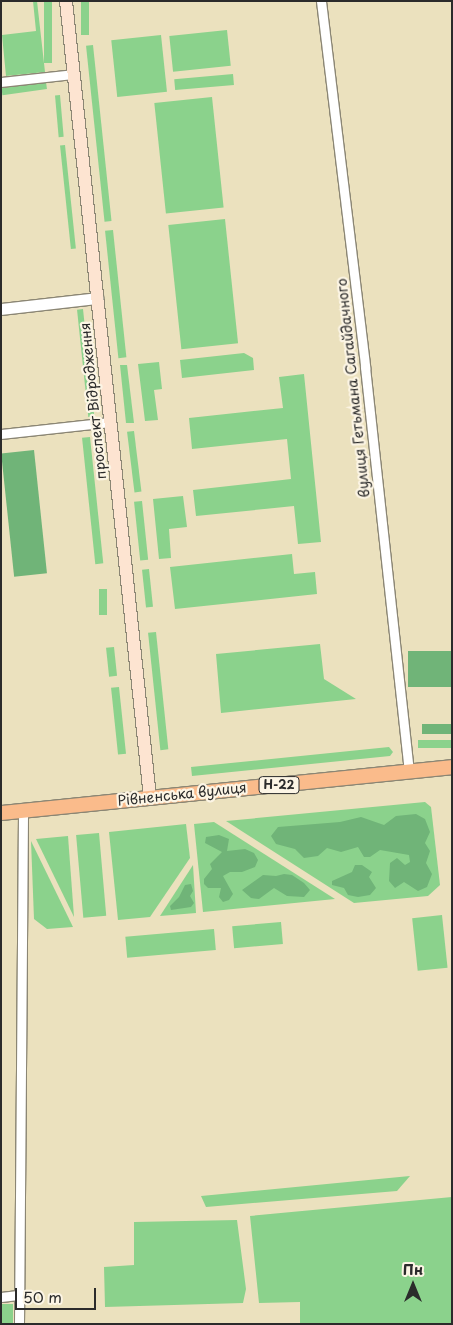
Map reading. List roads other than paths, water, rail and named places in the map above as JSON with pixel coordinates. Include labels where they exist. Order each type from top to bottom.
[{"type":"main road","name":"проспект Відродження","points":[[66,1],[150,798]]},
{"type":"main road","name":"Рівненська вулиця","points":[[1,813],[452,768]]},
{"type":"street","name":"вулиця Гетьмана Сагайдачного","points":[[321,1],[365,367],[409,772]]},
{"type":"street","points":[[1,82],[74,74]]},
{"type":"street","points":[[1,309],[97,298]]},
{"type":"street","points":[[1,434],[110,422]]},
{"type":"street","points":[[18,1324],[23,811]]},
{"type":"street","points":[[1,1297],[18,1295]]}]
